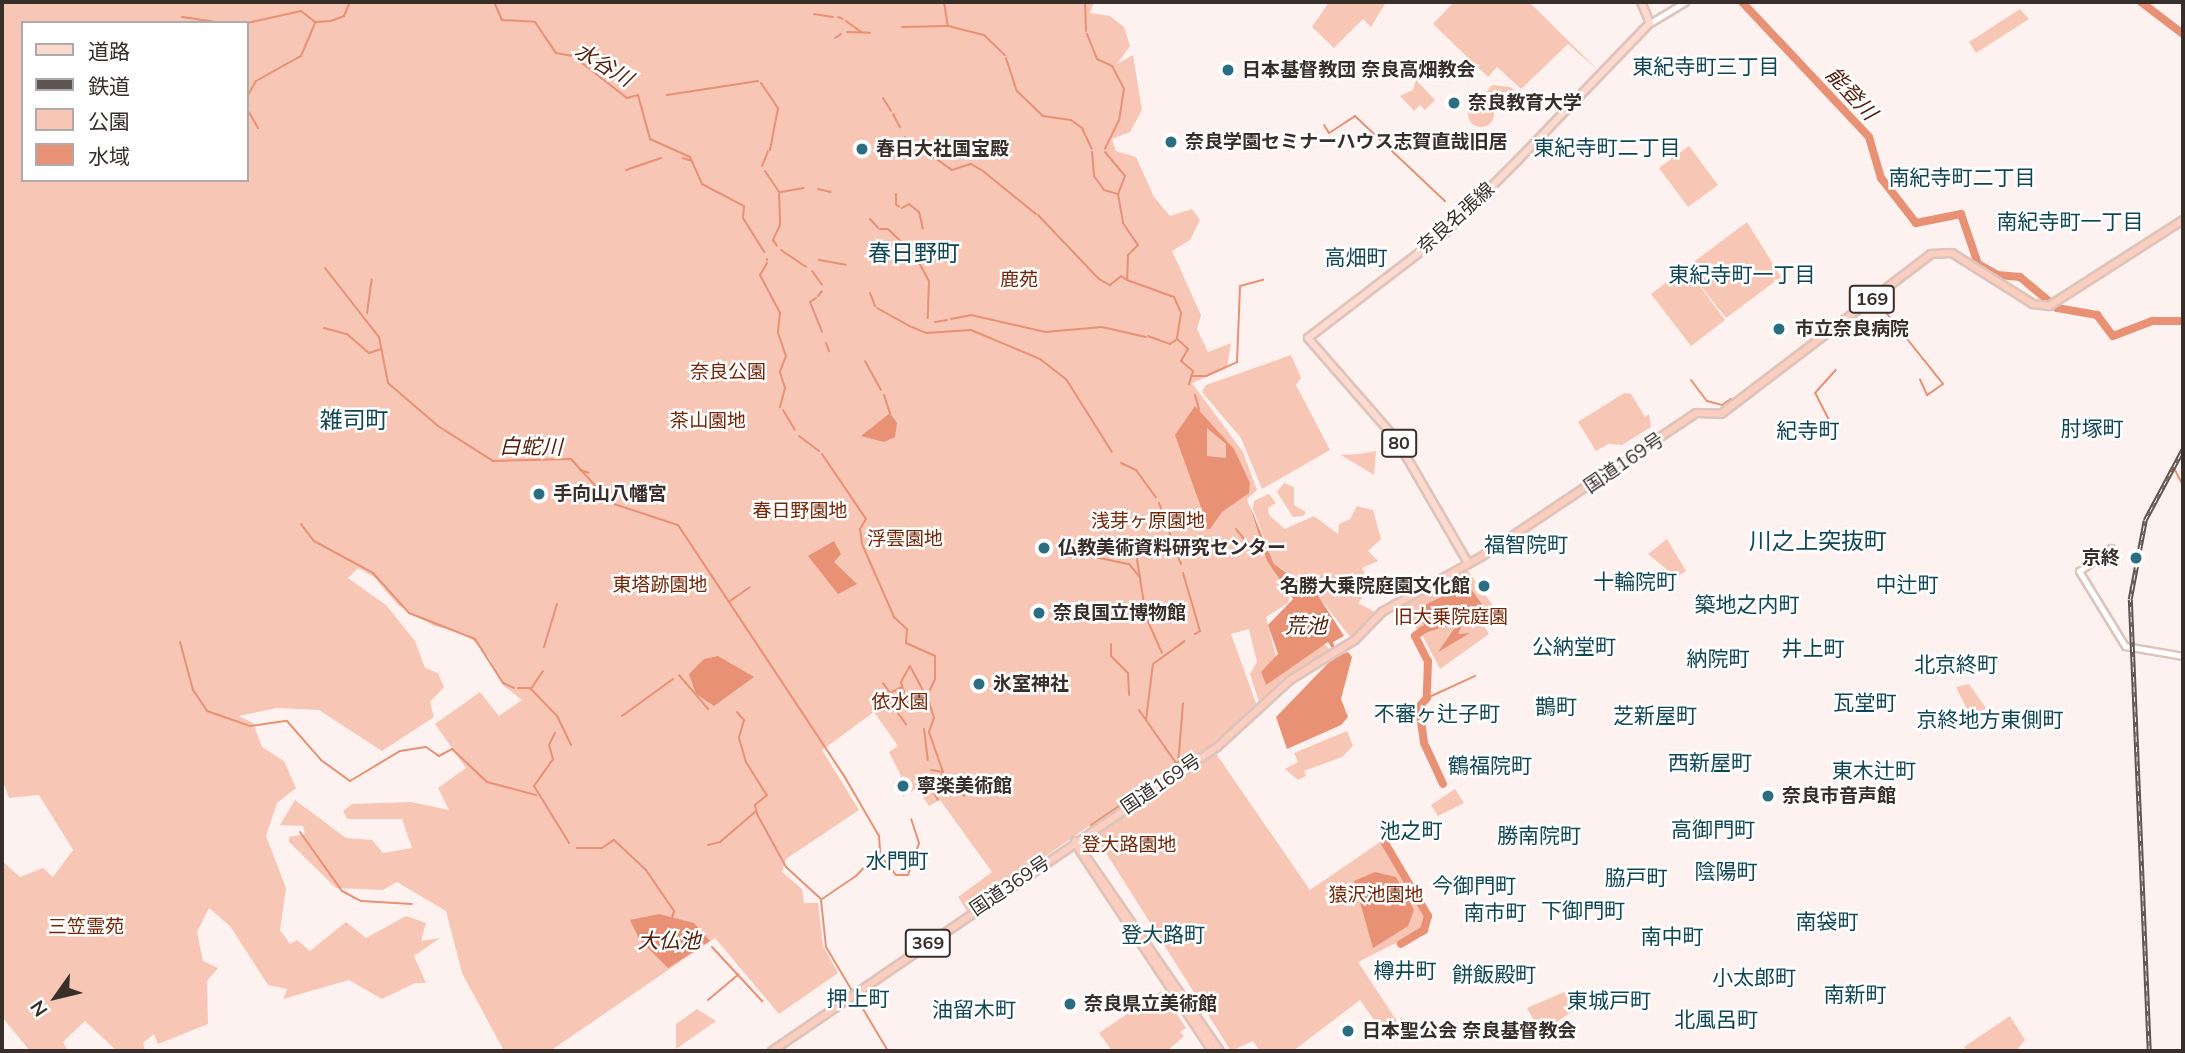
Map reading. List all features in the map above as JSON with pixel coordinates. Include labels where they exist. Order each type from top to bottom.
[{"type":"highway","name":"国道169号","points":[[1075,841],[1217,747],[1290,680],[1355,640],[1382,612],[1468,562],[1696,413],[1721,414],[1935,252],[1959,256],[2033,304],[2049,306],[2183,220]]},
{"type":"highway","name":"国道369号","points":[[772,1051],[1075,841]]},
{"type":"highway","points":[[1075,841],[1077,853],[1212,1051]]},
{"type":"highway","points":[[1075,841],[1220,1051]]},
{"type":"main road","points":[[1642,2],[1650,23],[1685,2]]},
{"type":"main road","name":"奈良名張線","points":[[1468,562],[1396,439],[1308,338],[1446,232],[1650,23]]},
{"type":"main road","points":[[2111,548],[2079,571],[2125,646],[2183,656]]},
{"type":"green space","name":"奈良公園","points":[[2,2],[1094,2],[1090,13],[1110,16],[1124,27],[1130,46],[1117,64],[1133,55],[1142,110],[1130,132],[1112,139],[1116,151],[1136,157],[1154,197],[1170,216],[1192,209],[1200,220],[1190,240],[1172,251],[1201,315],[1197,329],[1208,352],[1231,343],[1227,368],[1192,383],[1243,452],[1257,490],[1247,499],[1267,561],[1290,595],[1288,603],[1266,617],[1277,660],[1261,672],[1266,684],[1324,644],[1331,650],[1286,676],[1259,702],[1250,674],[1257,662],[1249,629],[1231,634],[1257,706],[1210,745],[1310,890],[1386,838],[1429,917],[1424,931],[1400,946],[1398,942],[1358,962],[1397,1021],[1383,1033],[1360,1000],[1293,1051],[1260,1051],[1253,1041],[1231,1051],[1089,826],[967,911],[958,897],[992,872],[940,800],[929,806],[917,788],[903,797],[893,782],[901,776],[889,752],[898,746],[874,712],[822,750],[859,810],[786,859],[782,872],[802,889],[804,903],[818,903],[823,946],[838,973],[779,1014],[715,938],[550,1051],[504,1051],[462,973],[446,911],[397,882],[383,890],[336,888],[289,842],[289,837],[305,834],[303,826],[280,825],[295,800],[346,838],[372,840],[383,853],[412,848],[402,819],[347,819],[343,811],[352,804],[411,802],[449,810],[438,788],[466,768],[435,724],[480,692],[499,716],[522,700],[503,685],[490,659],[467,634],[434,626],[398,605],[374,577],[358,568],[348,578],[386,605],[415,641],[425,668],[438,673],[444,687],[430,702],[434,717],[382,751],[319,710],[277,708],[239,716],[253,723],[262,747],[284,761],[296,788],[277,803],[266,836],[286,888],[280,930],[290,944],[297,940],[310,951],[346,922],[366,938],[406,916],[426,923],[421,941],[440,938],[414,956],[426,983],[415,983],[382,999],[349,980],[283,999],[287,989],[268,985],[230,926],[209,908],[197,932],[203,961],[218,968],[207,981],[208,1024],[158,1044],[154,1034],[143,1043],[145,1051],[117,1051],[85,1021],[63,1042],[68,1051],[30,1051],[2,1017],[2,861],[20,877],[43,868],[53,877],[73,850],[39,795],[9,798],[2,779]]},
{"type":"green space","points":[[1329,2],[1386,2],[1371,27],[1363,19],[1334,48],[1312,27]]},
{"type":"green space","points":[[1454,2],[1529,2],[1599,71],[1568,44],[1521,89],[1497,67],[1488,77],[1433,24]]},
{"type":"green space","points":[[2020,9],[2029,19],[1976,53],[1969,42]]},
{"type":"green space","points":[[1416,80],[1435,100],[1425,110],[1420,105],[1414,111],[1400,96],[1413,90]]},
{"type":"green space","points":[[1492,85],[1510,87],[1520,94],[1504,110],[1486,93]]},
{"type":"green space","points":[[1481,101],[1490,105],[1494,114],[1490,123],[1481,127],[1472,123],[1468,114],[1472,105]]},
{"type":"green space","points":[[1689,146],[1718,185],[1688,207],[1659,168]]},
{"type":"green space","points":[[1747,222],[1781,277],[1726,318],[1688,270],[1725,320],[1691,346],[1651,294]]},
{"type":"green space","points":[[1291,355],[1301,378],[1296,385],[1330,450],[1262,489],[1241,438],[1202,392],[1206,385]]},
{"type":"green space","points":[[1624,393],[1631,394],[1645,417],[1649,414],[1651,427],[1622,445],[1608,444],[1596,451],[1578,422]]},
{"type":"green space","points":[[1376,451],[1374,475],[1341,455],[1359,454]]},
{"type":"green space","points":[[1284,483],[1294,487],[1294,505],[1306,512],[1303,516],[1293,517],[1277,492]]},
{"type":"green space","points":[[1269,494],[1276,503],[1268,508],[1269,515],[1285,529],[1314,516],[1338,534],[1339,524],[1350,519],[1357,506],[1373,510],[1381,539],[1368,551],[1378,561],[1362,568],[1368,581],[1380,578],[1358,603],[1375,612],[1352,639],[1310,586],[1274,564],[1253,509],[1254,501]]},
{"type":"green space","points":[[1667,539],[1686,571],[1676,577],[1648,554]]},
{"type":"green space","name":"旧大乗院庭園","points":[[1468,571],[1499,614],[1484,626],[1489,634],[1440,669],[1421,633],[1397,610],[1453,572]]},
{"type":"green space","points":[[1969,684],[1986,708],[1971,717],[1956,687]]},
{"type":"green space","points":[[1347,731],[1353,746],[1342,757],[1304,771],[1306,776],[1298,780],[1285,769],[1298,762],[1294,753]]},
{"type":"green space","points":[[1455,789],[1464,803],[1438,816],[1431,805]]},
{"type":"green space","points":[[1161,991],[1186,1028],[1180,1032],[1184,1036],[1167,1051],[1112,1051],[1099,1033]]},
{"type":"green space","points":[[1564,992],[1577,1008],[1541,1033],[1527,1008]]},
{"type":"green space","points":[[697,1009],[716,1021],[676,1049],[676,1024]]},
{"type":"green space","points":[[2010,1016],[2025,1040],[2016,1051],[1967,1051],[1964,1047]]},
{"type":"water","points":[[1195,406],[1234,449],[1250,483],[1249,493],[1222,512],[1210,529],[1202,528],[1202,510],[1175,435]],"holes":[[[1207,428],[1226,444],[1226,458],[1207,456]]]},
{"type":"water","points":[[890,413],[897,423],[895,437],[884,442],[861,436]]},
{"type":"water","name":"荒池","points":[[1249,504],[1274,564],[1317,594],[1344,636],[1333,642],[1338,656],[1348,652],[1352,657],[1341,699],[1348,717],[1341,725],[1287,749],[1276,717],[1336,655],[1328,642],[1266,685],[1261,672],[1278,654],[1268,625],[1293,599],[1267,561]]},
{"type":"water","points":[[834,541],[841,554],[834,562],[857,584],[838,594],[808,556]]},
{"type":"water","points":[[1460,574],[1489,614],[1477,624],[1458,618],[1462,625],[1458,634],[1470,633],[1438,652],[1459,622],[1425,633],[1421,607],[1449,593]]},
{"type":"water","points":[[718,656],[754,677],[714,706],[696,694],[689,674],[704,659]]},
{"type":"water","points":[[1375,872],[1396,877],[1414,910],[1408,926],[1373,948],[1354,881]]},
{"type":"water","name":"大仏池","points":[[659,914],[694,923],[710,941],[668,968],[639,939],[630,920]]},
{"type":"waterway","points":[[248,23],[301,11],[315,22],[331,21],[344,16],[350,2]]},
{"type":"waterway","name":"水谷川","points":[[494,2],[502,20],[535,22],[556,53],[573,56],[627,98],[638,95],[650,139],[690,157],[702,184],[744,206],[743,218],[764,252]]},
{"type":"waterway","points":[[944,2],[948,26],[984,35],[1005,55]]},
{"type":"waterway","points":[[1085,2],[1086,31]]},
{"type":"waterway","name":"能登川","points":[[1742,2],[1869,137],[1881,178],[1916,223],[1961,214],[1978,264],[1998,275],[2020,277],[2057,308],[2097,315],[2113,336],[2152,321],[2183,321]]},
{"type":"waterway","points":[[2141,2],[2183,34]]},
{"type":"waterway","points":[[814,14],[833,17]]},
{"type":"waterway","points":[[182,17],[210,21]]},
{"type":"waterway","points":[[838,17],[843,19]]},
{"type":"waterway","points":[[846,21],[861,32]]},
{"type":"waterway","points":[[248,95],[256,81],[301,56],[315,23]]},
{"type":"waterway","points":[[902,27],[948,26]]},
{"type":"waterway","points":[[847,32],[870,33]]},
{"type":"waterway","points":[[835,38],[841,34]]},
{"type":"waterway","points":[[1087,34],[1097,59],[1112,66],[1124,89],[1119,120],[1105,149]]},
{"type":"waterway","points":[[1006,58],[1017,91],[1043,116],[1071,120],[1082,128],[1092,149]]},
{"type":"waterway","points":[[667,95],[758,81]]},
{"type":"waterway","points":[[761,83],[778,108],[770,150]]},
{"type":"waterway","points":[[883,98],[891,111]]},
{"type":"waterway","points":[[248,111],[258,128]]},
{"type":"waterway","points":[[893,114],[900,127]]},
{"type":"waterway","points":[[1324,125],[1329,133],[1355,116],[1445,201]]},
{"type":"waterway","points":[[905,137],[908,144]]},
{"type":"waterway","points":[[915,144],[952,170],[971,164],[1036,214]]},
{"type":"waterway","points":[[762,166],[768,151]]},
{"type":"waterway","points":[[1092,152],[1094,176],[1104,190],[1118,194]]},
{"type":"waterway","points":[[1105,152],[1125,176],[1118,194],[1123,223],[1138,245],[1128,255],[1127,280],[1174,297],[1181,313],[1177,339],[1188,349],[1181,361],[1193,371],[1189,384]]},
{"type":"waterway","points":[[626,170],[661,158]]},
{"type":"waterway","name":"水谷川","points":[[683,158],[692,161]]},
{"type":"waterway","points":[[765,171],[779,192],[780,225],[773,240],[777,246]]},
{"type":"waterway","points":[[781,192],[804,188]]},
{"type":"waterway","points":[[818,189],[831,192]]},
{"type":"waterway","points":[[896,194],[896,203]]},
{"type":"waterway","points":[[896,204],[899,207]]},
{"type":"waterway","points":[[902,208],[909,204],[919,212],[923,229]]},
{"type":"waterway","points":[[1038,215],[1099,279],[1110,285],[1121,276],[1127,280]]},
{"type":"waterway","points":[[870,219],[878,228]]},
{"type":"waterway","points":[[880,229],[888,229],[913,253]]},
{"type":"waterway","points":[[781,250],[806,267]]},
{"type":"waterway","points":[[915,255],[929,281],[928,318]]},
{"type":"waterway","points":[[819,260],[846,265]]},
{"type":"waterway","name":"水谷川","points":[[767,263],[760,275],[780,313],[778,333],[786,356],[780,372],[785,388],[780,407]]},
{"type":"waterway","name":"白蛇川","points":[[325,268],[379,337],[388,383],[438,426],[493,461],[571,459],[611,503],[678,525],[843,774],[879,836],[880,852]]},
{"type":"waterway","points":[[812,271],[822,285]]},
{"type":"waterway","points":[[367,313],[372,279]]},
{"type":"waterway","points":[[1191,376],[1206,376],[1237,362],[1240,286],[1263,280]]},
{"type":"waterway","points":[[818,296],[822,291]]},
{"type":"waterway","points":[[870,293],[875,306]]},
{"type":"waterway","points":[[816,298],[810,302],[822,332]]},
{"type":"waterway","points":[[1880,305],[1943,384],[1927,395],[1920,379]]},
{"type":"waterway","points":[[877,308],[910,326]]},
{"type":"waterway","points":[[951,319],[971,315],[1045,332],[1102,327],[1146,337]]},
{"type":"waterway","points":[[935,322],[947,320]]},
{"type":"waterway","points":[[912,327],[926,333],[971,330],[1040,359],[1066,379],[1112,452]]},
{"type":"waterway","points":[[324,328],[347,334],[369,353],[381,349]]},
{"type":"waterway","points":[[1148,336],[1170,344],[1176,340]]},
{"type":"waterway","points":[[826,343],[829,351]]},
{"type":"waterway","points":[[865,361],[881,390]]},
{"type":"waterway","points":[[1829,420],[1815,393],[1836,370]]},
{"type":"waterway","points":[[1691,380],[1707,401],[1722,405],[1731,399]]},
{"type":"waterway","points":[[884,395],[890,413]]},
{"type":"waterway","points":[[1195,395],[1199,409]]},
{"type":"waterway","name":"水谷川","points":[[783,410],[795,430]]},
{"type":"waterway","name":"水谷川","points":[[799,436],[819,451]]},
{"type":"waterway","points":[[822,454],[866,519],[860,529],[862,544],[894,617],[907,629],[906,643],[935,656],[935,679],[927,696],[934,718],[929,732],[943,772],[933,791],[938,800]]},
{"type":"waterway","points":[[1121,463],[1136,470],[1156,498]]},
{"type":"waterway","name":"白蛇川","points":[[580,470],[589,473]]},
{"type":"waterway","points":[[2175,470],[2183,486]]},
{"type":"waterway","points":[[1159,503],[1181,564]]},
{"type":"waterway","points":[[301,524],[314,541],[373,573],[409,613],[475,639],[503,683],[514,688]]},
{"type":"waterway","points":[[1236,529],[1248,544],[1263,547]]},
{"type":"waterway","points":[[1134,540],[1146,617],[1162,653]]},
{"type":"waterway","points":[[1090,556],[1129,564],[1140,577]]},
{"type":"waterway","points":[[1183,573],[1200,631],[1195,634]]},
{"type":"waterway","points":[[730,601],[750,587]]},
{"type":"waterway","points":[[544,647],[557,604]]},
{"type":"waterway","points":[[1423,630],[1415,636],[1428,661],[1427,698],[1419,707],[1424,743],[1443,784]]},
{"type":"waterway","points":[[1146,720],[1153,664],[1185,641]]},
{"type":"waterway","points":[[180,642],[193,690],[207,711],[250,726],[287,721],[321,760],[350,781],[400,751],[426,747],[439,756],[452,749],[487,782],[536,795]]},
{"type":"waterway","points":[[1111,644],[1111,656],[1128,673],[1129,695]]},
{"type":"waterway","points":[[909,707],[901,682],[910,666],[924,692]]},
{"type":"waterway","points":[[543,671],[531,689],[557,716],[571,745]]},
{"type":"waterway","points":[[679,675],[708,709]]},
{"type":"waterway","points":[[1427,698],[1475,676]]},
{"type":"waterway","points":[[622,716],[673,679]]},
{"type":"waterway","points":[[883,683],[890,693],[902,687]]},
{"type":"waterway","points":[[518,688],[530,688]]},
{"type":"waterway","points":[[904,698],[895,709],[906,724]]},
{"type":"waterway","points":[[1178,765],[1183,703]]},
{"type":"waterway","points":[[1139,710],[1178,766]]},
{"type":"waterway","points":[[737,712],[744,720],[739,738],[746,762],[767,795],[755,805],[757,814],[786,867],[821,899]]},
{"type":"waterway","points":[[924,729],[928,760]]},
{"type":"waterway","points":[[555,733],[549,745],[553,759],[534,786],[569,843]]},
{"type":"waterway","points":[[1126,801],[1172,769]]},
{"type":"waterway","points":[[931,770],[943,772]]},
{"type":"waterway","points":[[954,791],[960,788],[964,796]]},
{"type":"waterway","points":[[1091,825],[1119,806]]},
{"type":"waterway","points":[[708,845],[720,842],[756,811]]},
{"type":"waterway","points":[[822,899],[856,876],[878,852],[896,875],[908,875],[919,843],[911,819]]},
{"type":"waterway","points":[[300,832],[342,891],[361,901],[412,904]]},
{"type":"waterway","points":[[577,848],[602,848],[614,840],[646,870],[674,911],[672,918]]},
{"type":"waterway","points":[[1385,843],[1428,916],[1424,930],[1401,944]]},
{"type":"waterway","points":[[821,900],[826,947],[888,1051]]},
{"type":"waterway","points":[[712,947],[762,1001]]},
{"type":"waterway","points":[[708,1000],[739,974]]},
{"type":"railway","points":[[2149,1051],[2130,599],[2145,520],[2183,449]]},
{"type":"place","name":"日本基督教団 奈良高畑教会","points":[[1228,70]]},
{"type":"place","name":"奈良教育大学","points":[[1454,103]]},
{"type":"place","name":"奈良学園セミナーハウス志賀直哉旧居","points":[[1171,142]]},
{"type":"place","name":"春日大社国宝殿","points":[[862,149]]},
{"type":"place","name":"市立奈良病院","points":[[1779,329]]},
{"type":"place","name":"手向山八幡宮","points":[[539,494]]},
{"type":"place","name":"仏教美術資料研究センター","points":[[1044,548]]},
{"type":"place","name":"京終","points":[[2136,558]]},
{"type":"place","name":"名勝大乗院庭園文化館","points":[[1484,586]]},
{"type":"place","name":"奈良国立博物館","points":[[1039,613]]},
{"type":"place","name":"氷室神社","points":[[979,684]]},
{"type":"place","name":"寧楽美術館","points":[[903,786]]},
{"type":"place","name":"奈良市音声館","points":[[1768,796]]},
{"type":"place","name":"奈良県立美術館","points":[[1070,1004]]},
{"type":"place","name":"日本聖公会 奈良基督教会","points":[[1348,1031]]},
{"type":"district","name":"東紀寺町三丁目","points":[[1706,66]]},
{"type":"district","name":"東紀寺町二丁目","points":[[1607,147]]},
{"type":"district","name":"南紀寺町二丁目","points":[[1962,177]]},
{"type":"district","name":"南紀寺町一丁目","points":[[2070,221]]},
{"type":"district","name":"春日野町","points":[[914,253]]},
{"type":"district","name":"高畑町","points":[[1356,257]]},
{"type":"district","name":"東紀寺町一丁目","points":[[1742,274]]},
{"type":"district","name":"雑司町","points":[[354,420]]},
{"type":"district","name":"肘塚町","points":[[2092,428]]},
{"type":"district","name":"紀寺町","points":[[1808,430]]},
{"type":"district","name":"川之上突抜町","points":[[1818,541]]},
{"type":"district","name":"福智院町","points":[[1526,544]]},
{"type":"district","name":"十輪院町","points":[[1635,581]]},
{"type":"district","name":"中辻町","points":[[1907,584]]},
{"type":"district","name":"築地之内町","points":[[1747,604]]},
{"type":"district","name":"公納堂町","points":[[1574,646]]},
{"type":"district","name":"井上町","points":[[1813,648]]},
{"type":"district","name":"納院町","points":[[1718,658]]},
{"type":"district","name":"北京終町","points":[[1956,664]]},
{"type":"district","name":"瓦堂町","points":[[1865,702]]},
{"type":"district","name":"鵲町","points":[[1556,706]]},
{"type":"district","name":"不審ヶ辻子町","points":[[1437,713]]},
{"type":"district","name":"芝新屋町","points":[[1655,715]]},
{"type":"district","name":"京終地方東側町","points":[[1990,719]]},
{"type":"district","name":"西新屋町","points":[[1710,762]]},
{"type":"district","name":"鶴福院町","points":[[1490,765]]},
{"type":"district","name":"東木辻町","points":[[1874,770]]},
{"type":"district","name":"高御門町","points":[[1713,829]]},
{"type":"district","name":"池之町","points":[[1411,830]]},
{"type":"district","name":"勝南院町","points":[[1539,835]]},
{"type":"district","name":"水門町","points":[[897,860]]},
{"type":"district","name":"陰陽町","points":[[1726,871]]},
{"type":"district","name":"脇戸町","points":[[1636,877]]},
{"type":"district","name":"今御門町","points":[[1474,885]]},
{"type":"district","name":"下御門町","points":[[1583,910]]},
{"type":"district","name":"南市町","points":[[1495,912]]},
{"type":"district","name":"南袋町","points":[[1827,921]]},
{"type":"district","name":"登大路町","points":[[1163,934]]},
{"type":"district","name":"南中町","points":[[1672,936]]},
{"type":"district","name":"樽井町","points":[[1405,970]]},
{"type":"district","name":"餅飯殿町","points":[[1494,974]]},
{"type":"district","name":"小太郎町","points":[[1754,977]]},
{"type":"district","name":"南新町","points":[[1855,994]]},
{"type":"district","name":"押上町","points":[[858,998]]},
{"type":"district","name":"東城戸町","points":[[1609,1000]]},
{"type":"district","name":"油留木町","points":[[974,1009]]},
{"type":"district","name":"北風呂町","points":[[1716,1019]]},
{"type":"park label","name":"鹿苑","points":[[1019,280]]},
{"type":"park label","name":"茶山園地","points":[[708,421]]},
{"type":"park label","name":"春日野園地","points":[[800,511]]},
{"type":"park label","name":"浅芽ヶ原園地","points":[[1148,521]]},
{"type":"park label","name":"浮雲園地","points":[[905,539]]},
{"type":"park label","name":"東塔跡園地","points":[[660,585]]},
{"type":"park label","name":"依水園","points":[[900,702]]},
{"type":"park label","name":"登大路園地","points":[[1129,845]]},
{"type":"park label","name":"猿沢池園地","points":[[1376,895]]},
{"type":"park label","name":"三笠霊苑","points":[[86,927]]}]
